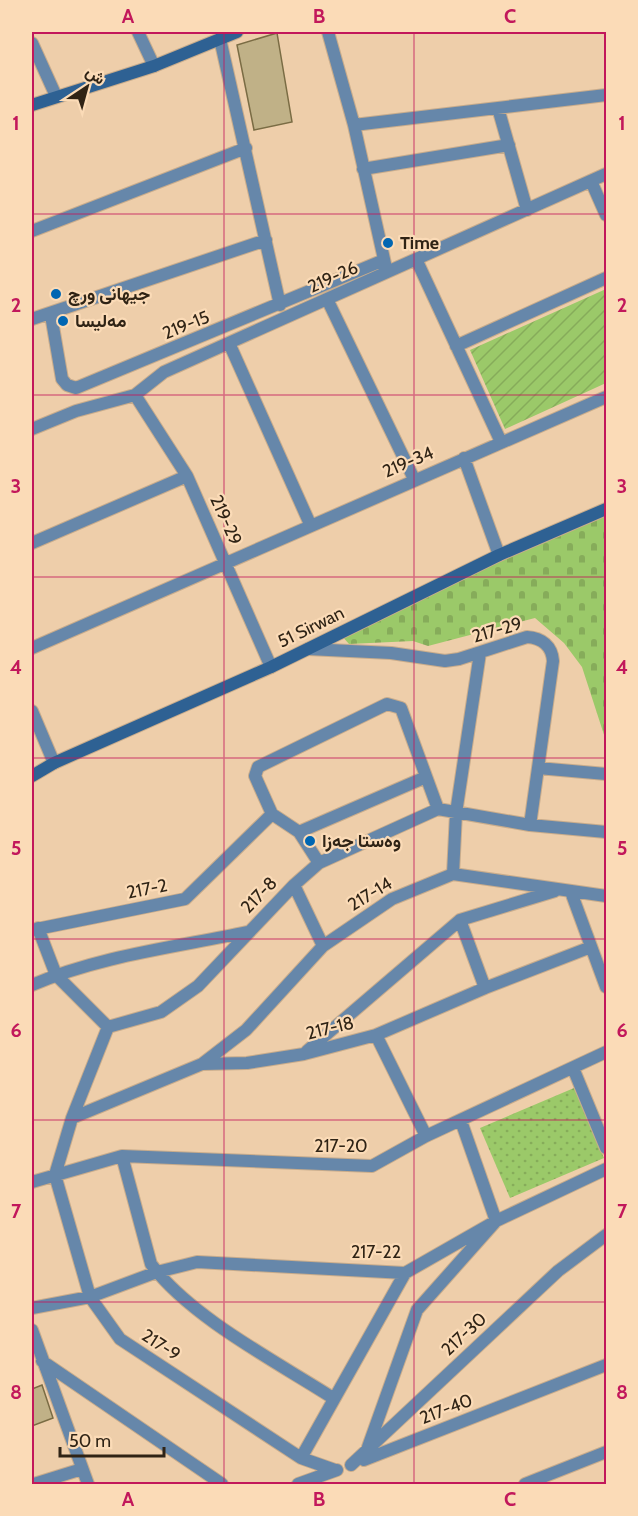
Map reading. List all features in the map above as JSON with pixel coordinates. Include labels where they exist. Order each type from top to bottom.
[{"type":"main road","points":[[32,105],[154,66],[237,32]]},
{"type":"main road","name":"51 Sirwan","points":[[32,776],[54,763],[271,667],[499,555],[606,509]]},
{"type":"street","points":[[138,32],[154,66]]},
{"type":"street","points":[[328,32],[354,125],[385,266]]},
{"type":"street","points":[[220,39],[280,305]]},
{"type":"street","points":[[32,43],[56,96]]},
{"type":"street","points":[[354,125],[606,95]]},
{"type":"street","points":[[498,108],[526,210]]},
{"type":"street","points":[[363,169],[509,145]]},
{"type":"street","points":[[32,231],[246,148]]},
{"type":"street","name":"219-26","points":[[32,429],[76,411],[135,396],[164,372],[327,299],[385,266],[416,259],[606,174]]},
{"type":"street","points":[[591,181],[606,215]]},
{"type":"street","points":[[32,319],[51,315],[266,240]]},
{"type":"street","points":[[416,259],[501,442]]},
{"type":"street","name":"219-15","points":[[51,315],[62,379],[67,385],[76,388],[280,305],[385,266]]},
{"type":"street","points":[[456,346],[606,278]]},
{"type":"street","points":[[327,299],[414,479]]},
{"type":"street","points":[[229,343],[310,524]]},
{"type":"street","name":"219-29","points":[[135,396],[187,476],[271,667]]},
{"type":"street","name":"219-34","points":[[32,648],[310,524],[606,397]]},
{"type":"street","points":[[464,458],[499,555]]},
{"type":"street","points":[[32,543],[187,476]]},
{"type":"street","name":"217-29","points":[[308,649],[391,653],[445,661],[480,653],[527,637],[536,638],[553,651],[530,825]]},
{"type":"street","points":[[480,653],[456,813],[453,874],[606,896]]},
{"type":"street","points":[[319,863],[299,832],[272,814],[255,776],[258,767],[387,704],[395,704],[401,708],[438,809],[530,825],[606,832]]},
{"type":"street","points":[[32,711],[54,763]]},
{"type":"street","points":[[538,768],[606,774]]},
{"type":"street","points":[[299,832],[426,777]]},
{"type":"street","name":"217-8","points":[[108,1027],[161,1012],[198,986],[247,932],[319,863],[438,809]]},
{"type":"street","name":"217-2","points":[[35,929],[185,899],[272,814]]},
{"type":"street","name":"217-14","points":[[202,1064],[246,1029],[323,946],[392,899],[453,874]]},
{"type":"street","points":[[294,885],[323,946]]},
{"type":"street","points":[[303,1054],[460,920],[558,890]]},
{"type":"street","points":[[571,892],[606,987]]},
{"type":"street","points":[[460,920],[485,987]]},
{"type":"street","points":[[35,929],[56,975],[108,1027],[72,1118],[55,1175]]},
{"type":"street","points":[[32,985],[56,975],[247,932]]},
{"type":"street","name":"217-18","points":[[72,1118],[202,1064],[247,1063],[303,1054],[376,1035],[485,987],[591,947]]},
{"type":"street","points":[[376,1035],[426,1136]]},
{"type":"street","name":"217-20","points":[[32,1182],[122,1156],[372,1166],[426,1136],[606,1052]]},
{"type":"street","points":[[573,1068],[606,1148]]},
{"type":"street","points":[[370,1452],[417,1310],[496,1221],[461,1121]]},
{"type":"street","points":[[122,1156],[151,1264],[157,1272],[191,1306],[333,1398]]},
{"type":"street","name":"217-22","points":[[32,1308],[90,1297],[157,1272],[197,1262],[405,1273],[496,1221],[606,1169]]},
{"type":"street","name":"217-9","points":[[55,1175],[90,1297],[120,1339],[301,1458],[335,1470]]},
{"type":"street","name":"217-30","points":[[335,1470],[351,1465],[370,1452],[558,1271],[606,1235]]},
{"type":"street","points":[[301,1458],[405,1273]]},
{"type":"street","points":[[32,1329],[88,1485]]},
{"type":"street","points":[[42,1361],[222,1485]]},
{"type":"street","name":"217-40","points":[[370,1452],[606,1365]]},
{"type":"street","points":[[528,1484],[606,1452]]},
{"type":"street","points":[[34,1485],[82,1469]]},
{"type":"street","points":[[298,1485],[335,1470]]},
{"type":"green space","points":[[606,289],[606,383],[505,429],[470,350]]},
{"type":"green space","points":[[606,508],[606,741],[582,667],[564,643],[535,618],[428,646],[413,641],[349,644],[341,635]]},
{"type":"green space","points":[[574,1088],[604,1158],[510,1198],[480,1128]]},
{"type":"building","points":[[277,33],[292,122],[254,130],[237,45]]},
{"type":"building","points":[[42,1385],[53,1418],[32,1426],[32,1389]]},
{"type":"place","name":"Time","points":[[388,243]]},
{"type":"place","name":"جیهانی ورچ","points":[[56,294]]},
{"type":"place","name":"مەلیسا","points":[[63,321]]},
{"type":"place","name":"وەستا جەزا","points":[[310,841]]}]
